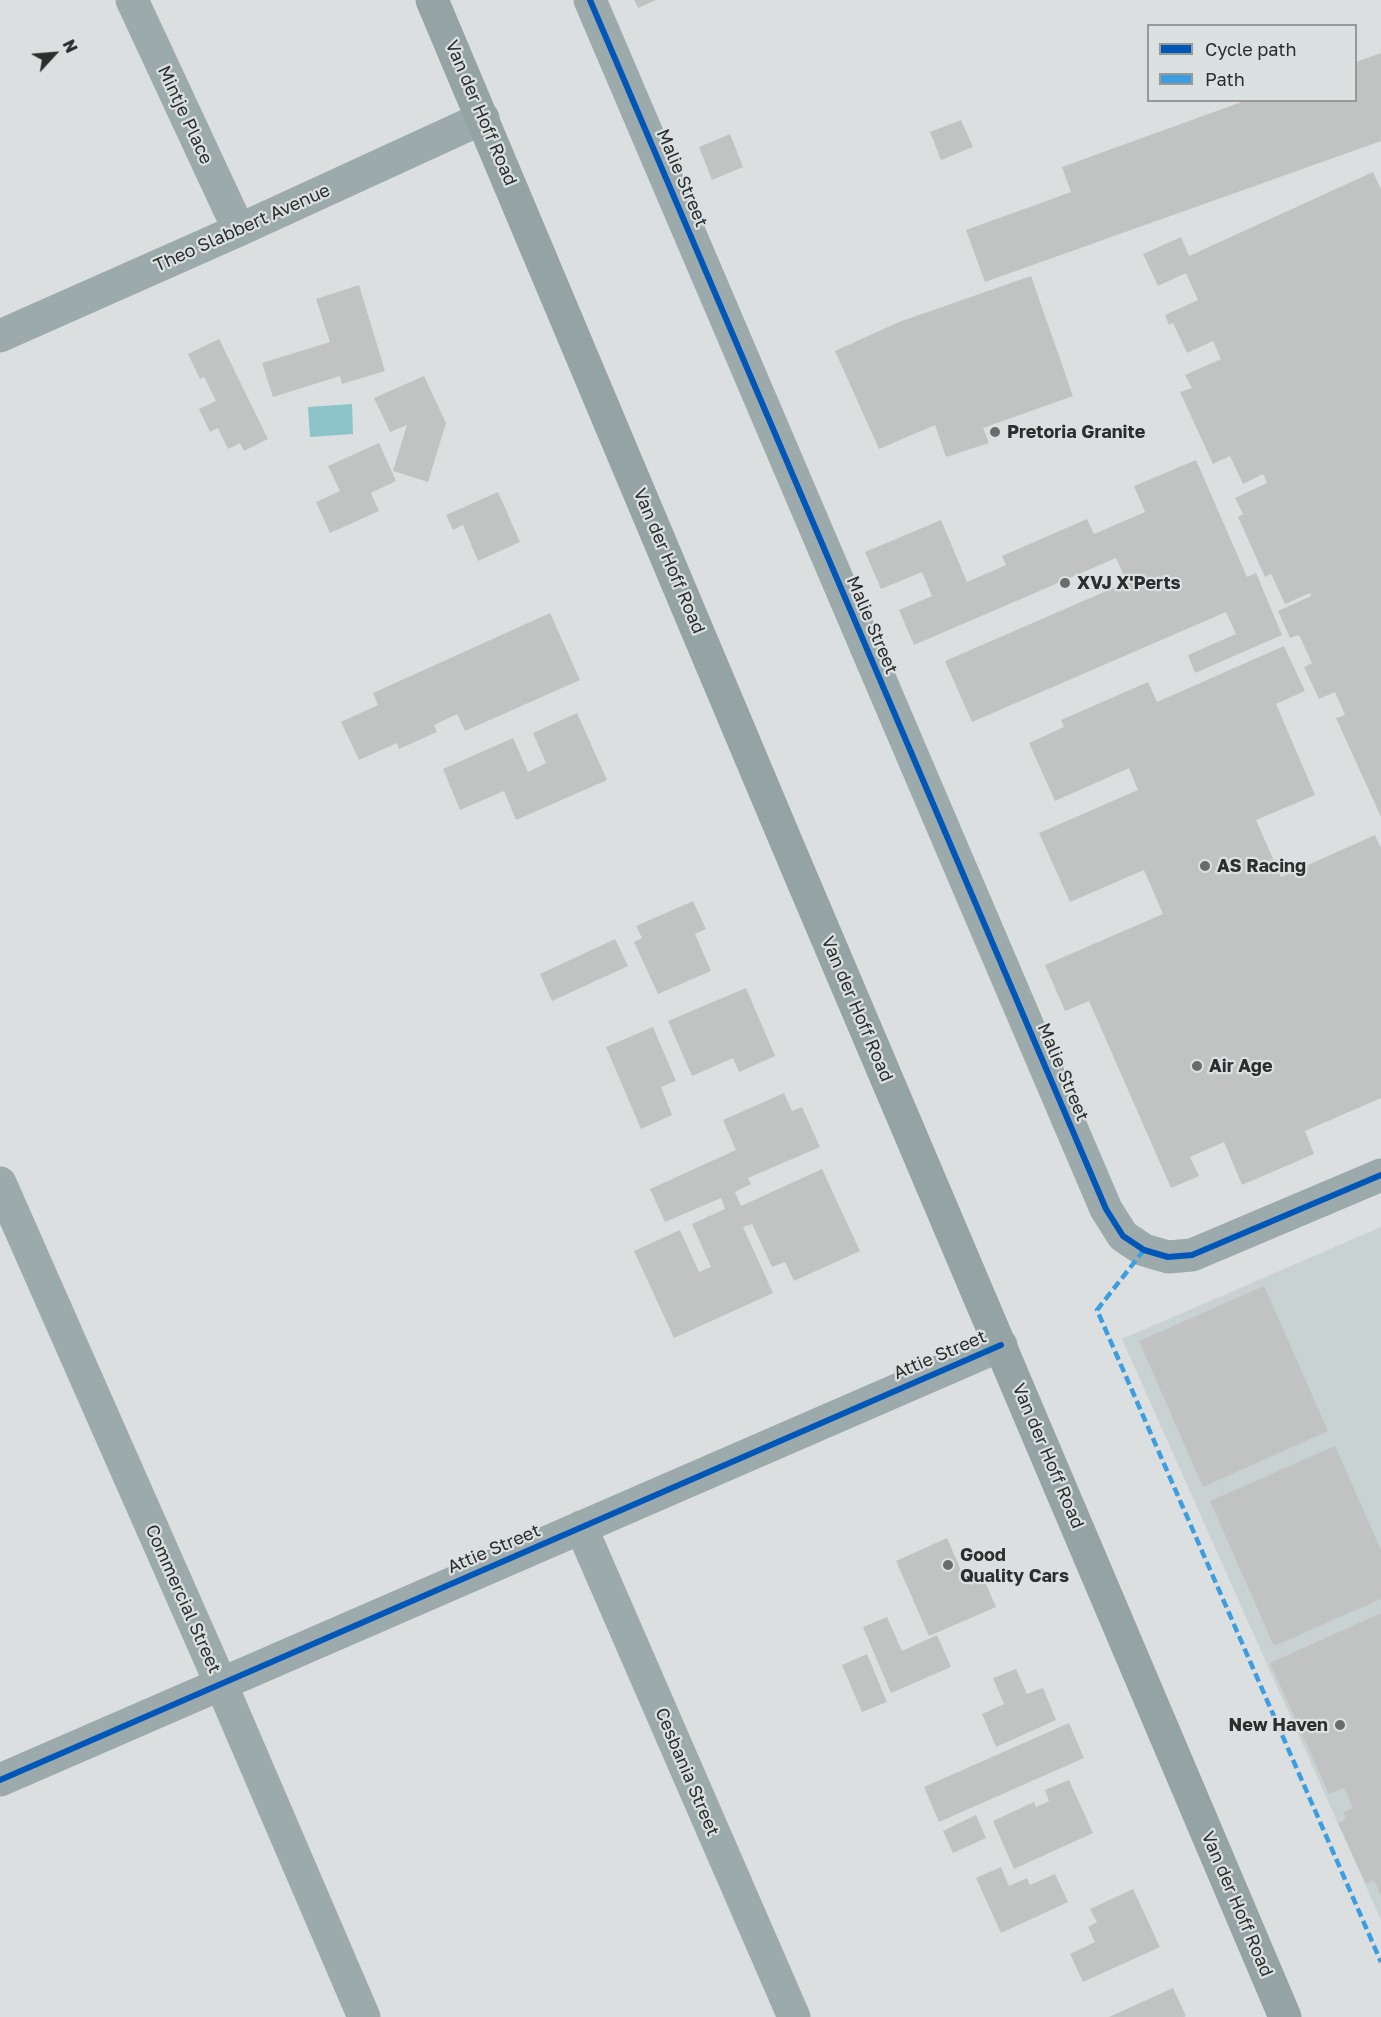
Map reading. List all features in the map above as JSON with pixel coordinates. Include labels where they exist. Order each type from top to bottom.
[{"type":"main road","name":"Van der Hoff Road","points":[[432,0],[1285,2017]]},
{"type":"street","name":"Mintje Place","points":[[132,0],[238,230]]},
{"type":"street","name":"Malie Street","points":[[590,0],[1106,1209],[1123,1236],[1144,1250],[1168,1257],[1192,1255],[1381,1175]]},
{"type":"street","name":"Theo Slabbert Avenue","points":[[4,325],[238,230],[483,118]]},
{"type":"street","name":"Commercial Street","points":[[0,1183],[221,1684],[364,2017]]},
{"type":"street","name":"Attie Street","points":[[0,1780],[1001,1345]]},
{"type":"street","name":"Cesbania Street","points":[[581,1527],[794,2017]]},
{"type":"shaded area","points":[[1381,1227],[1381,1920],[1122,1339]]},
{"type":"water","points":[[352,404],[353,434],[310,437],[308,407]]},
{"type":"building","points":[[634,0],[656,0],[638,8]]},
{"type":"building","points":[[1381,53],[1381,141],[985,282],[966,230],[1071,192],[1062,167],[1241,102],[1357,102],[1357,62]]},
{"type":"building","points":[[961,120],[973,147],[941,160],[930,132]]},
{"type":"building","points":[[730,134],[743,167],[712,180],[699,147]]},
{"type":"building","points":[[1373,172],[1381,189],[1381,817],[1336,718],[1345,715],[1335,692],[1319,699],[1304,667],[1312,663],[1299,635],[1290,638],[1278,611],[1311,596],[1310,593],[1285,604],[1271,574],[1265,577],[1238,517],[1243,514],[1235,498],[1267,483],[1263,474],[1243,484],[1230,456],[1213,464],[1180,392],[1192,388],[1185,375],[1221,359],[1213,341],[1187,353],[1173,323],[1169,325],[1165,315],[1198,300],[1186,273],[1158,286],[1143,254],[1181,237],[1189,256]]},
{"type":"building","points":[[1031,276],[1073,396],[983,428],[989,443],[946,457],[935,425],[879,449],[835,351],[899,322]]},
{"type":"building","points":[[359,285],[385,371],[342,384],[340,376],[273,397],[262,363],[330,342],[316,299]]},
{"type":"building","points":[[219,339],[268,439],[244,451],[240,443],[228,449],[218,428],[210,432],[199,409],[216,401],[204,377],[200,379],[188,354]]},
{"type":"building","points":[[424,376],[446,423],[428,482],[393,471],[407,425],[390,432],[374,398]]},
{"type":"building","points":[[379,443],[396,481],[371,493],[379,511],[330,533],[316,502],[340,491],[328,466]]},
{"type":"building","points":[[1196,460],[1247,577],[1256,573],[1282,635],[1195,673],[1188,655],[1236,634],[1226,612],[972,722],[945,661],[1127,582],[1116,558],[914,645],[899,610],[932,596],[922,572],[881,589],[865,552],[941,520],[967,582],[1006,565],[1002,556],[1087,519],[1094,534],[1145,512],[1134,486]]},
{"type":"building","points":[[498,492],[520,542],[478,561],[463,525],[453,530],[446,515]]},
{"type":"building","points":[[550,613],[580,680],[465,731],[457,714],[434,725],[437,732],[399,749],[397,743],[359,760],[341,722],[378,705],[373,693]]},
{"type":"building","points":[[1284,646],[1305,691],[1276,704],[1315,795],[1256,820],[1281,877],[1375,835],[1381,848],[1381,1098],[1305,1131],[1314,1154],[1242,1185],[1224,1142],[1190,1157],[1199,1176],[1171,1188],[1089,1001],[1065,1011],[1045,965],[1163,914],[1144,870],[1070,902],[1039,833],[1138,790],[1129,768],[1055,801],[1029,743],[1064,727],[1061,720],[1148,682],[1157,702]]},
{"type":"building","points":[[577,713],[607,780],[516,820],[504,791],[460,810],[443,769],[513,738],[528,772],[546,763],[533,733]]},
{"type":"building","points":[[693,901],[706,929],[695,934],[711,971],[658,994],[634,942],[642,938],[636,926]]},
{"type":"building","points":[[615,939],[628,966],[552,1001],[540,974]]},
{"type":"building","points":[[746,988],[775,1056],[739,1072],[733,1058],[692,1076],[668,1021]]},
{"type":"building","points":[[653,1027],[676,1081],[661,1087],[672,1115],[641,1129],[606,1047]]},
{"type":"building","points":[[784,1093],[792,1111],[802,1107],[820,1147],[748,1178],[751,1184],[735,1192],[741,1206],[822,1169],[860,1251],[794,1281],[785,1262],[772,1267],[752,1224],[743,1227],[773,1293],[674,1338],[634,1251],[680,1230],[699,1272],[711,1267],[692,1224],[725,1209],[721,1198],[665,1222],[650,1189],[736,1150],[723,1120]]},
{"type":"building","points":[[1264,1286],[1328,1431],[1203,1487],[1139,1341]]},
{"type":"building","points":[[1335,1446],[1381,1550],[1381,1599],[1274,1646],[1210,1501]]},
{"type":"building","points":[[947,1538],[966,1582],[982,1575],[996,1607],[929,1636],[896,1561]]},
{"type":"building","name":"New Haven","points":[[1381,1613],[1381,1896],[1374,1880],[1366,1884],[1338,1823],[1346,1819],[1343,1812],[1353,1808],[1344,1788],[1329,1794],[1270,1663]]},
{"type":"building","points":[[887,1617],[902,1651],[937,1635],[951,1667],[891,1693],[863,1627]]},
{"type":"building","points":[[867,1654],[887,1702],[862,1712],[842,1665]]},
{"type":"building","points":[[1016,1669],[1027,1694],[1043,1688],[1056,1720],[996,1747],[982,1714],[1004,1704],[993,1678]]},
{"type":"building","points":[[1069,1723],[1084,1758],[939,1822],[924,1787]]},
{"type":"building","points":[[1069,1780],[1093,1833],[1014,1869],[993,1821],[1034,1802],[1036,1807],[1049,1801],[1045,1790]]},
{"type":"building","points":[[976,1815],[986,1838],[953,1853],[943,1831]]},
{"type":"building","points":[[1001,1867],[1009,1886],[1027,1878],[1030,1885],[1055,1874],[1068,1902],[1001,1933],[976,1878]]},
{"type":"building","points":[[1133,1889],[1160,1947],[1083,1982],[1070,1954],[1095,1942],[1088,1927],[1097,1922],[1090,1909]]},
{"type":"building","points":[[1173,1988],[1186,2016],[1184,2017],[1109,2017]]},
{"type":"marked path","points":[[1144,1250],[1097,1310],[1381,1962]]},
{"type":"cycle path","points":[[590,0],[1106,1209],[1123,1236],[1144,1250],[1168,1257],[1192,1255],[1381,1175]]},
{"type":"cycle path","points":[[0,1780],[1001,1345]]},
{"type":"place","name":"Pretoria Granite","points":[[995,432]]},
{"type":"place","name":"XVJ X'Perts","points":[[1065,583]]},
{"type":"place","name":"AS Racing","points":[[1205,866]]},
{"type":"place","name":"Air Age","points":[[1197,1066]]},
{"type":"place","name":"Good Quality Cars","points":[[948,1565]]},
{"type":"place","name":"New Haven","points":[[1340,1725]]}]
